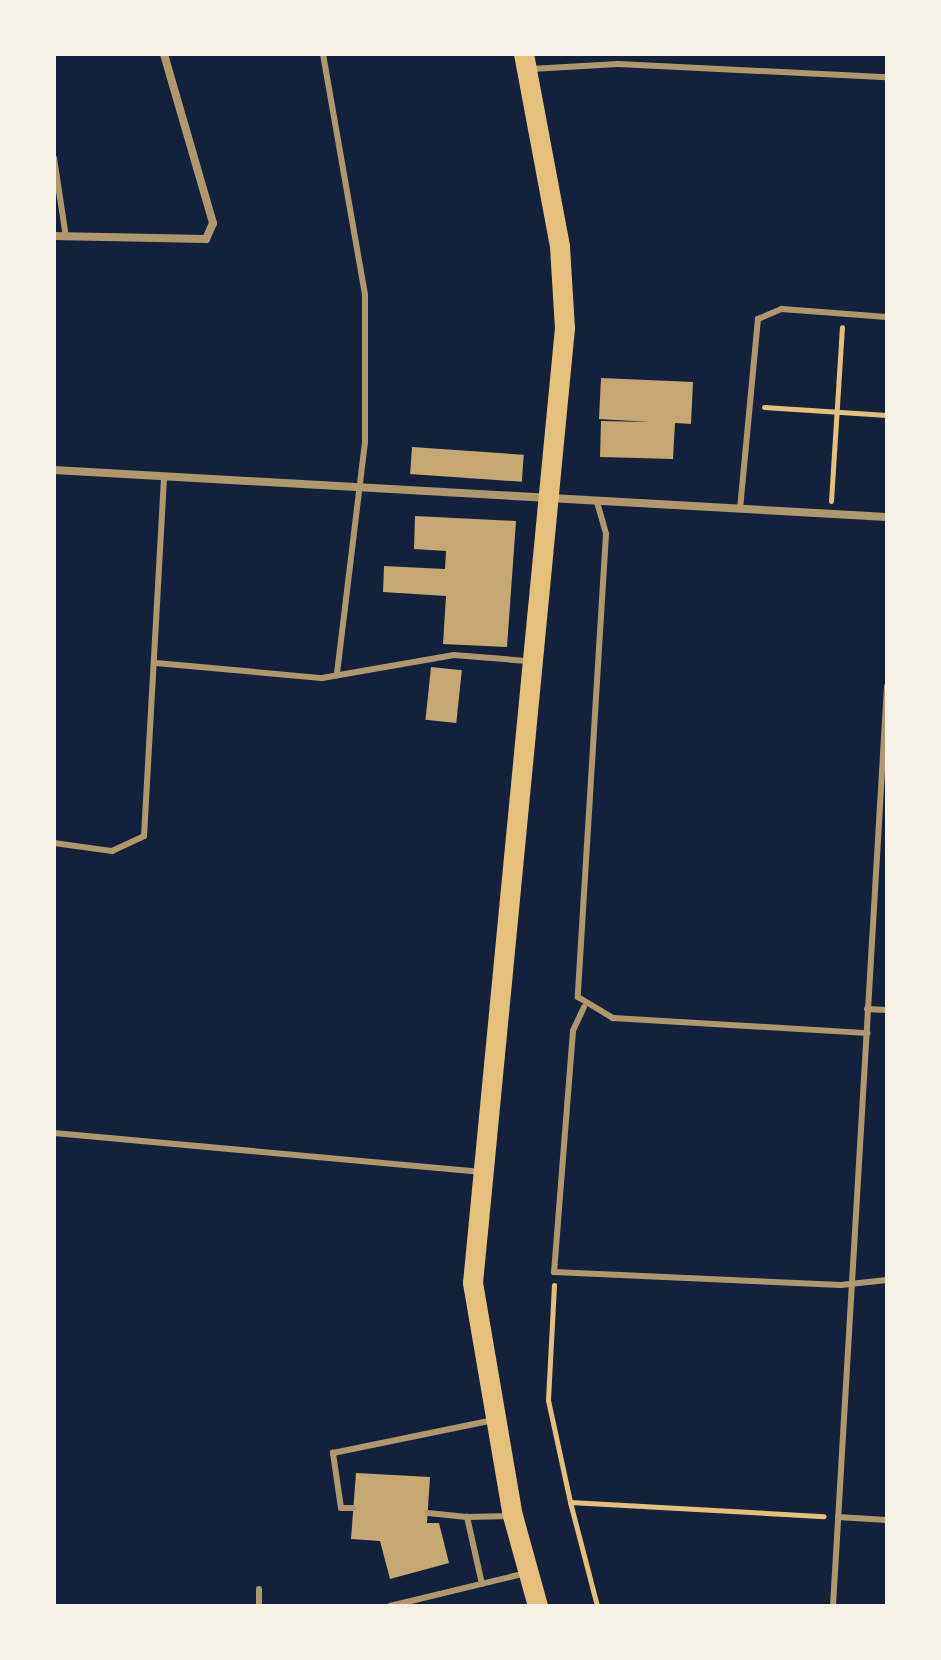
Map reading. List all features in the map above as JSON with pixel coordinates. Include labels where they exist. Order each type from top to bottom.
[{"type":"main road","points":[[526,62],[565,287],[553,500],[479,1172],[473,1283],[494,1420],[513,1516],[538,1606]]},
{"type":"street","points":[[54,236],[206,239],[213,223],[164,54]]},
{"type":"street","points":[[54,470],[887,517]]},
{"type":"lane","points":[[323,54],[365,295],[365,442],[357,488],[337,675]]},
{"type":"lane","points":[[526,62],[887,77]]},
{"type":"lane","points":[[54,158],[66,237]]},
{"type":"lane","points":[[740,509],[747,406],[758,319],[782,309],[887,317]]},
{"type":"lane","points":[[54,843],[112,851],[144,836],[164,477]]},
{"type":"lane","points":[[597,502],[604,565],[574,978],[584,1007],[573,1031],[554,1272],[887,1280]]},
{"type":"lane","points":[[156,663],[337,675],[454,655],[535,662]]},
{"type":"lane","points":[[833,1606],[867,1009],[884,779],[887,687]]},
{"type":"lane","points":[[584,1007],[613,1018],[868,1033]]},
{"type":"lane","points":[[867,1009],[887,1010]]},
{"type":"lane","points":[[54,1133],[479,1172]]},
{"type":"lane","points":[[353,1508],[341,1508],[333,1453],[494,1420]]},
{"type":"lane","points":[[428,1513],[467,1517],[513,1516]]},
{"type":"lane","points":[[467,1517],[482,1584]]},
{"type":"lane","points":[[838,1517],[887,1520]]},
{"type":"lane","points":[[390,1606],[528,1572]]},
{"type":"lane","points":[[259,1589],[259,1606]]},
{"type":"path","points":[[830,514],[843,314]]},
{"type":"path","points":[[747,406],[887,415]]},
{"type":"path","points":[[554,1272],[548,1400],[597,1606]]},
{"type":"path","points":[[570,1502],[838,1517]]},
{"type":"building","points":[[601,378],[693,382],[691,424],[675,423],[673,459],[600,457],[601,421],[650,422],[599,419]]},
{"type":"building","points":[[412,447],[524,455],[522,482],[410,474]]},
{"type":"building","points":[[415,516],[516,521],[507,647],[443,644],[446,596],[383,592],[384,566],[445,569],[446,551],[414,549]]},
{"type":"building","points":[[431,667],[462,670],[456,723],[425,720]]},
{"type":"building","points":[[356,1473],[430,1477],[427,1523],[439,1523],[449,1563],[390,1579],[380,1541],[351,1539]]}]
